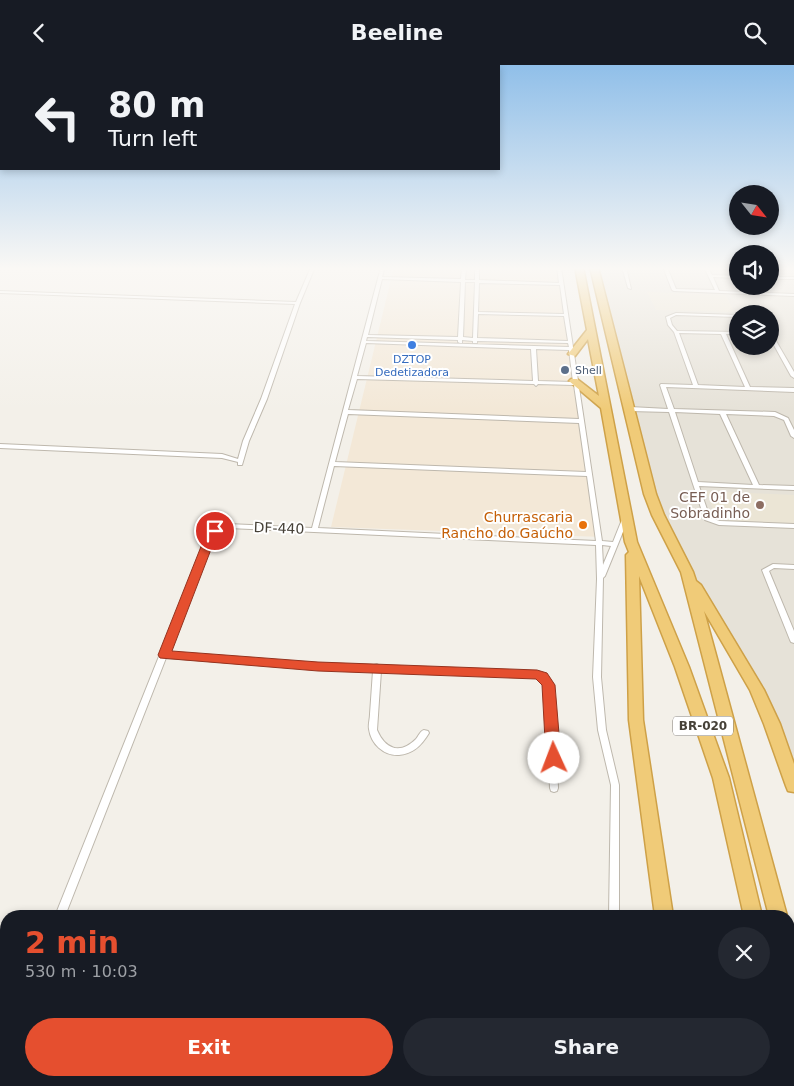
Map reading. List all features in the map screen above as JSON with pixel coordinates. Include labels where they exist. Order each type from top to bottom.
[{"type":"highway","name":"BR-020","points":[[588,315],[628,515],[635,599],[636,720],[663,910]]},
{"type":"highway","name":"BR-020","points":[[606,315],[650,494],[658,515],[687,572],[757,690],[794,786]]},
{"type":"highway","points":[[571,348],[591,330]]},
{"type":"highway","points":[[575,383],[607,408]]},
{"type":"highway","name":"BR-020","points":[[631,543],[682,667],[721,778],[752,910]]},
{"type":"highway","name":"BR-020","points":[[687,572],[776,910]]},
{"type":"street","points":[[0,446],[231,457],[239,462],[294,315]]},
{"type":"street","points":[[315,529],[372,315]]},
{"type":"street","points":[[460,342],[461,315]]},
{"type":"street","points":[[475,342],[476,315]]},
{"type":"street","points":[[550,315],[566,315],[599,543],[600,579],[597,677],[602,730],[615,785],[614,910]]},
{"type":"street","points":[[696,386],[676,332],[668,321],[670,315],[729,315]]},
{"type":"street","points":[[676,332],[729,333]]},
{"type":"street","points":[[724,333],[748,388]]},
{"type":"street","points":[[366,339],[475,342],[571,348]]},
{"type":"street","points":[[475,342],[571,348]]},
{"type":"street","points":[[533,347],[536,383]]},
{"type":"street","points":[[779,348],[791,366],[794,376]]},
{"type":"street","points":[[355,377],[575,383]]},
{"type":"street","points":[[794,390],[663,385],[704,515],[710,521],[794,526]]},
{"type":"street","points":[[630,409],[782,415],[794,436]]},
{"type":"street","points":[[347,412],[582,421]]},
{"type":"street","points":[[722,412],[756,487]]},
{"type":"street","points":[[0,450],[172,458],[201,455]]},
{"type":"street","points":[[333,464],[590,474]]},
{"type":"street","points":[[694,484],[794,488]]},
{"type":"street","points":[[600,579],[628,515]]},
{"type":"street","name":"DF-440","points":[[164,655],[209,539],[215,531],[228,526],[615,544]]},
{"type":"street","points":[[794,567],[766,568],[765,573],[794,640]]},
{"type":"street","points":[[62,910],[164,655],[318,666],[530,673],[543,676],[548,685],[550,695],[554,788]]},
{"type":"street","points":[[377,667],[373,730],[375,740],[390,751],[401,752],[420,743],[425,733]]},
{"type":"shaded area","points":[[382,315],[565,315],[602,537],[331,527]]},
{"type":"shaded area","points":[[607,315],[729,315],[729,355],[779,355],[779,315],[794,315],[794,786],[772,724],[658,515]]},
{"type":"shaded area","points":[[706,491],[794,495],[794,524],[717,520]]},
{"type":"place","name":"DZTOP Dedetizadora","points":[[412,345]]},
{"type":"place","name":"Shell","points":[[565,370]]},
{"type":"place","name":"CEF 01 de Sobradinho","points":[[760,505]]},
{"type":"place","name":"Churrascaria Rancho do Gaúcho","points":[[583,525]]},
{"type":"route","points":[[215,531],[209,539],[164,655],[318,666],[537,674],[543,676],[548,685],[554,758]]}]
